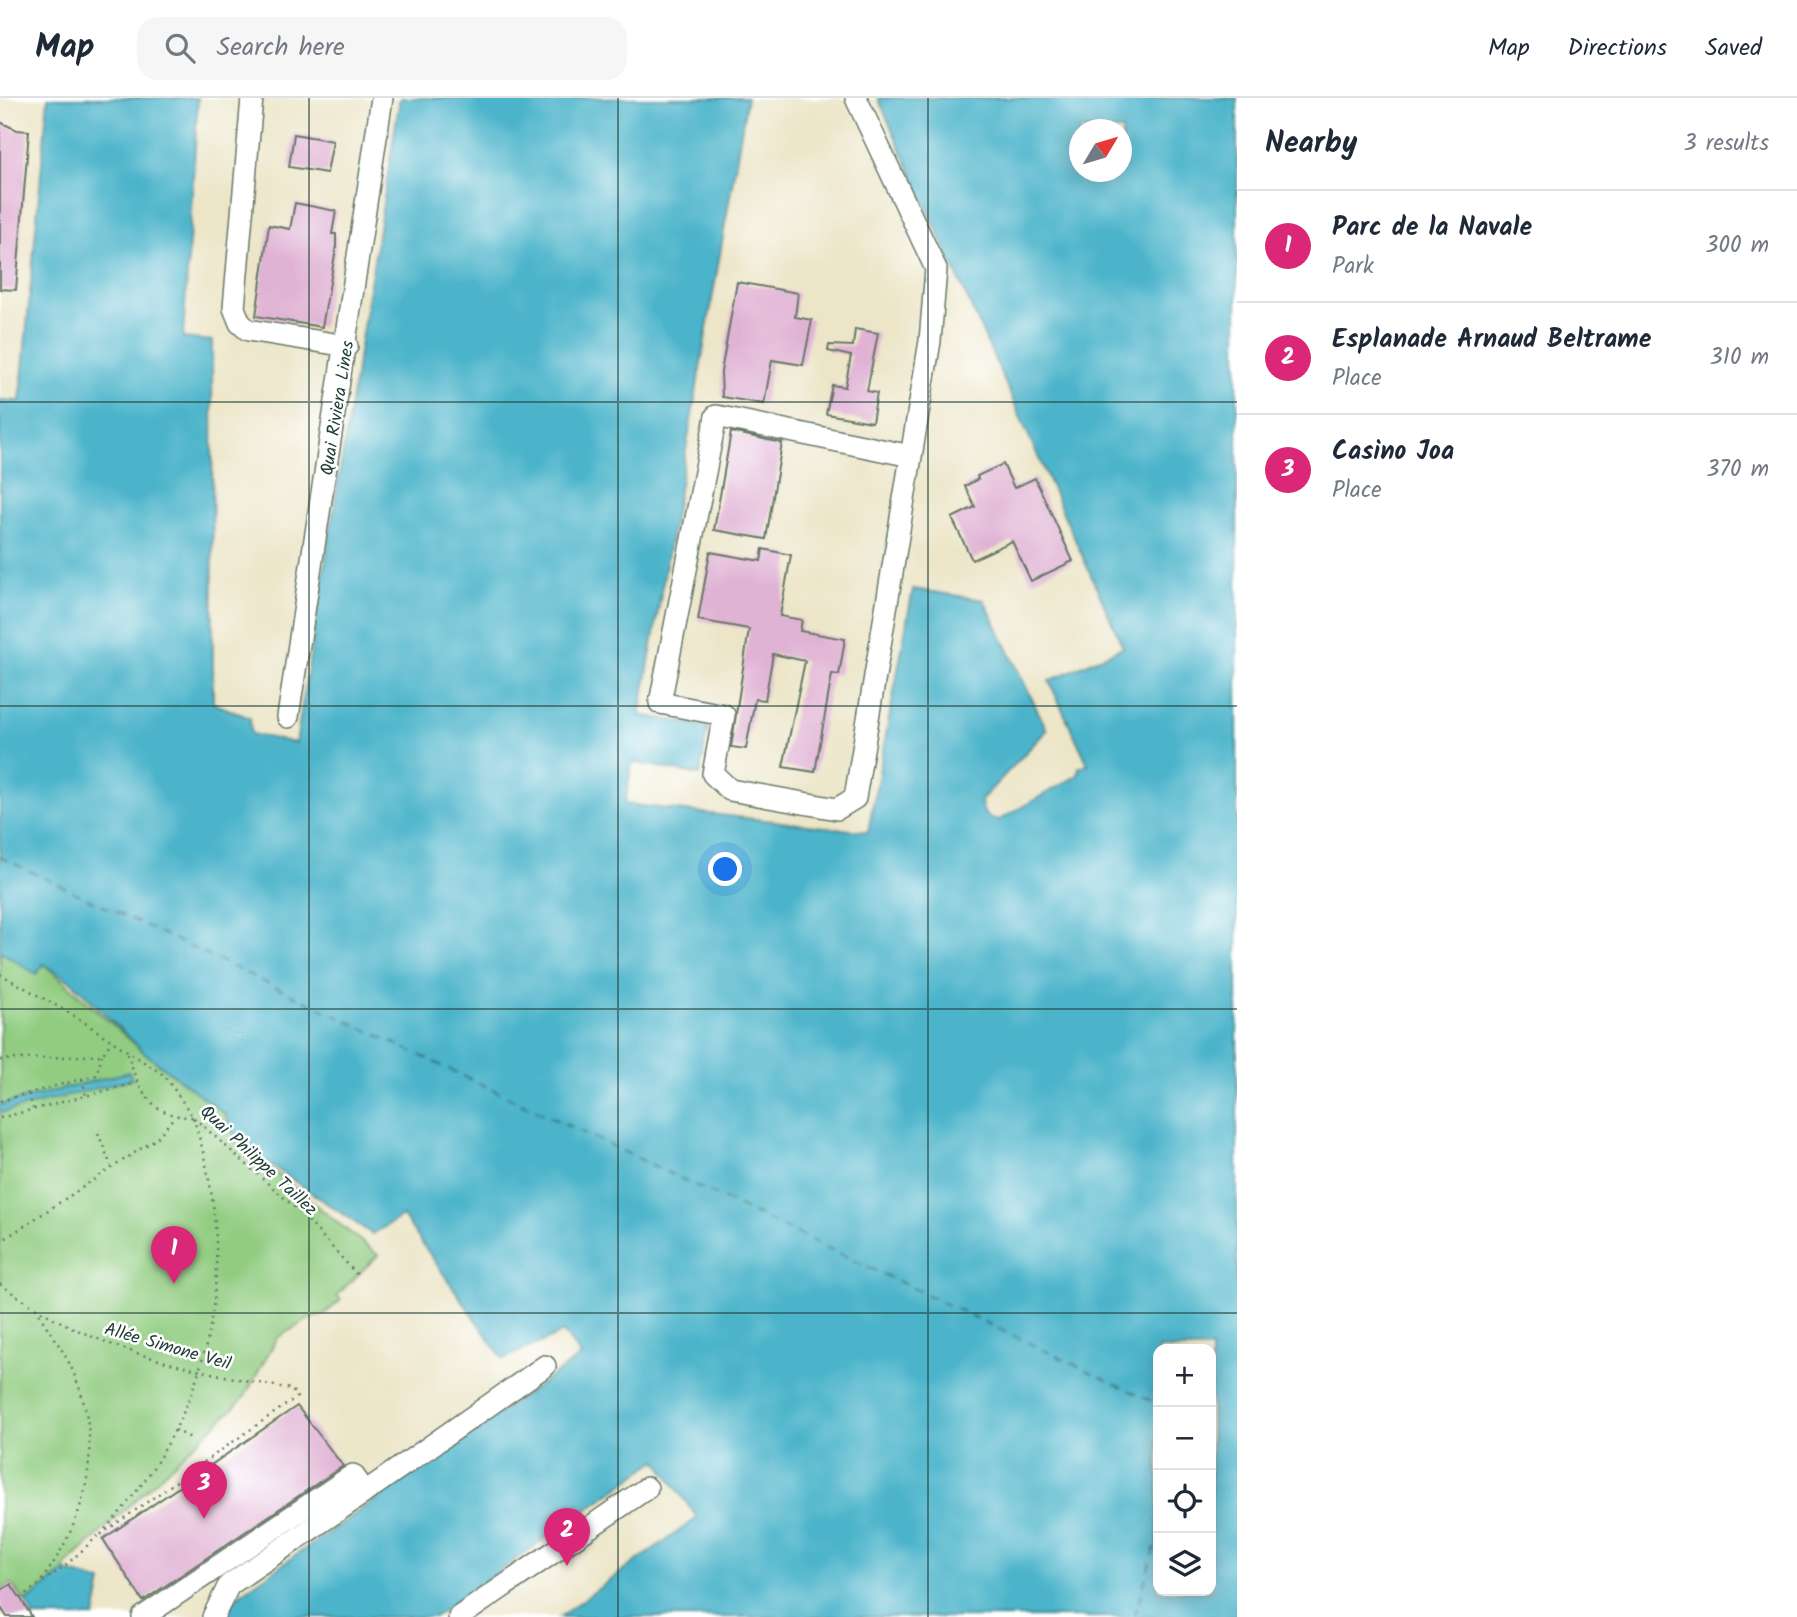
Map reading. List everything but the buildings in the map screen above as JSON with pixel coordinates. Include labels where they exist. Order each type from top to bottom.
[{"type":"street","points":[[251,98],[234,308],[240,323],[248,330],[347,346]]},
{"type":"street","name":"Quai Riviera Lines","points":[[288,717],[347,346],[382,98]]},
{"type":"street","points":[[856,98],[936,269],[930,341],[855,798],[837,809],[730,790],[713,774],[724,715],[660,703],[716,416],[911,456]]},
{"type":"street","points":[[213,1617],[229,1585],[545,1366]]},
{"type":"street","points":[[143,1617],[353,1475],[365,1492]]},
{"type":"street","points":[[459,1617],[646,1488]]},
{"type":"path","name":"Quai Philippe Taillez","points":[[0,974],[165,1076],[193,1117],[300,1212],[360,1278]]},
{"type":"path","points":[[0,1101],[96,1075],[102,1055],[112,1041]]},
{"type":"path","points":[[20,1598],[65,1566],[100,1535],[131,1502],[175,1430],[199,1371],[214,1300],[216,1209],[193,1117],[174,1117],[159,1111],[139,1082],[128,1051]]},
{"type":"path","points":[[0,1060],[102,1055]]},
{"type":"path","points":[[82,1079],[86,1095]]},
{"type":"path","points":[[0,1118],[139,1082]]},
{"type":"path","points":[[29,1094],[33,1109]]},
{"type":"path","points":[[0,1242],[157,1138],[174,1117]]},
{"type":"path","points":[[98,1133],[111,1166]]},
{"type":"path","name":"Allée Simone Veil","points":[[0,1284],[37,1312],[117,1348],[199,1371],[290,1389],[297,1397],[100,1535]]},
{"type":"path","points":[[37,1312],[74,1373],[88,1422],[91,1451],[81,1510],[58,1558],[39,1583]]},
{"type":"path","points":[[175,1430],[193,1439]]},
{"type":"green space","points":[[0,951],[36,973],[44,964],[146,1054],[225,1114],[237,1142],[378,1255],[337,1295],[341,1300],[323,1315],[311,1318],[277,1338],[244,1398],[66,1565],[65,1571],[26,1602],[11,1584],[0,1591]]},
{"type":"water","points":[[48,98],[198,98],[183,338],[212,341],[213,703],[250,718],[251,734],[296,743],[400,98],[747,98],[640,715],[708,727],[700,775],[632,762],[625,804],[868,832],[913,589],[984,600],[1047,730],[981,800],[985,814],[999,820],[1078,775],[1079,767],[1088,764],[1049,681],[1123,647],[878,98],[1237,98],[1237,1617],[559,1617],[697,1518],[657,1460],[434,1617],[226,1617],[236,1597],[581,1356],[563,1332],[503,1359],[403,1216],[372,1234],[237,1142],[225,1114],[146,1054],[73,983],[44,964],[36,974],[0,951],[0,400],[20,401]]},
{"type":"water","points":[[129,1072],[132,1079],[0,1113],[0,1105]]},
{"type":"water","points":[[65,1571],[102,1582],[95,1617],[31,1617],[33,1615],[26,1602]]},
{"type":"ferry route","points":[[0,857],[1153,1402]]},
{"type":"ferry route","points":[[1134,1617],[1153,1554]]},
{"type":"place","name":"Parc de la Navale","points":[[174,1284]]},
{"type":"place","name":"Casino Joa","points":[[204,1519]]},
{"type":"place","name":"Esplanade Arnaud Beltrame","points":[[567,1566]]}]
